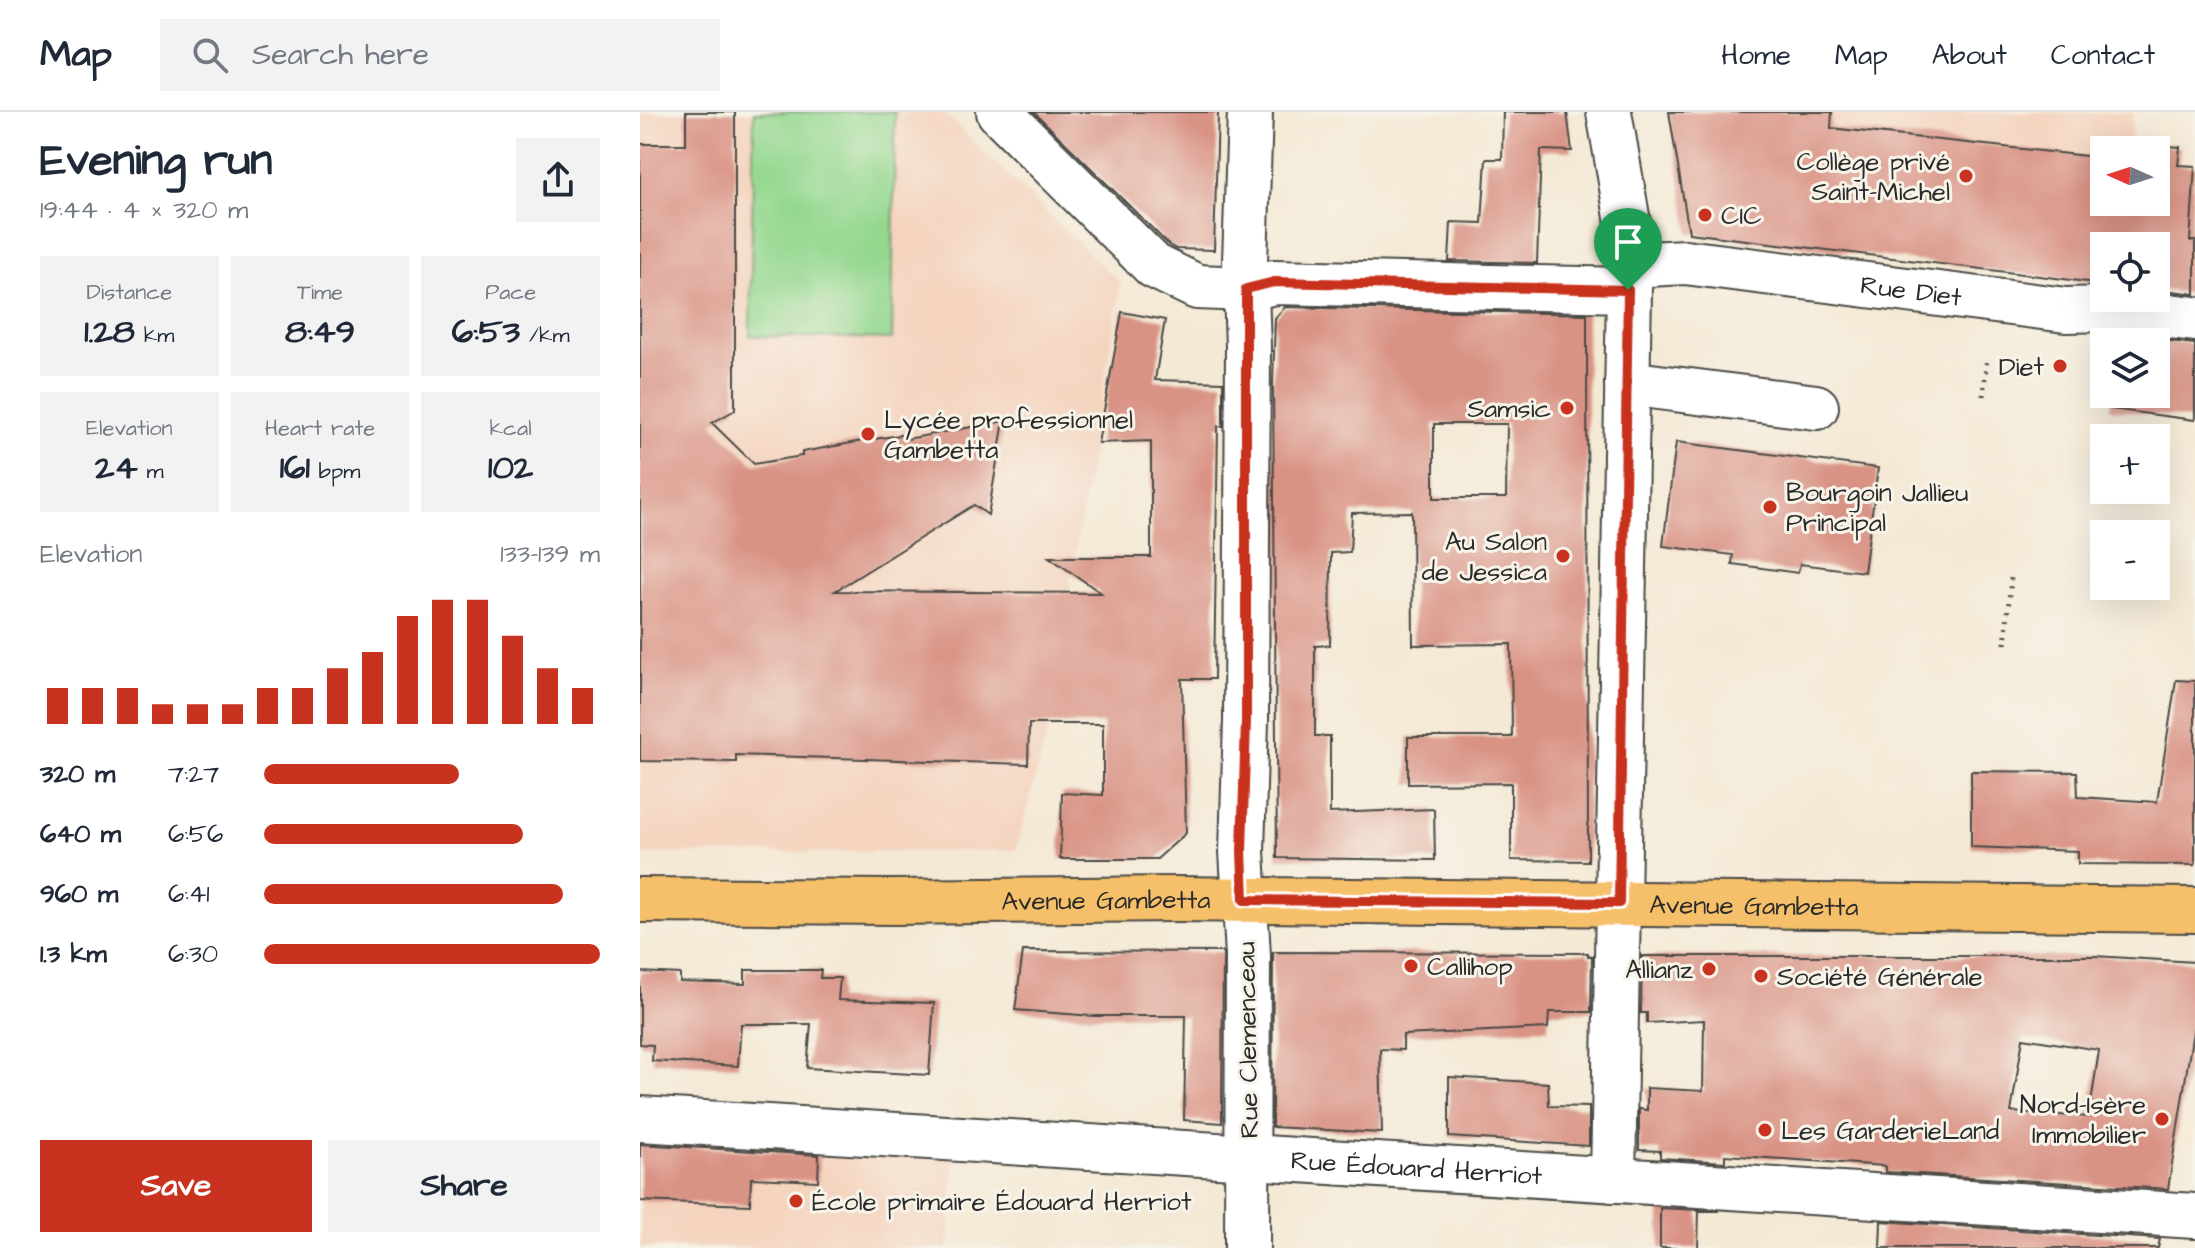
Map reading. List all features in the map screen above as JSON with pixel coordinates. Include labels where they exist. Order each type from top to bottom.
[{"type":"main road","name":"Avenue Gambetta","points":[[640,900],[1244,900],[2195,910]]},
{"type":"street","name":"Rue Diet","points":[[999,112],[1154,266],[1197,287],[1246,289],[1274,282],[1629,278],[1685,262],[2066,310],[2110,309],[2195,319]]},
{"type":"street","name":"Rue Clemenceau","points":[[1247,1248],[1248,956],[1242,851],[1246,705],[1245,262],[1250,112]]},
{"type":"street","points":[[1609,112],[1630,234],[1613,1180]]},
{"type":"street","points":[[1627,383],[1816,407]]},
{"type":"street","name":"Rue Édouard Herriot","points":[[640,1119],[2195,1216]]},
{"type":"path","points":[[1983,396],[1987,357]]},
{"type":"path","points":[[2005,644],[2011,578]]},
{"type":"shaded area","name":"Lycée professionnel Gambetta","points":[[640,112],[943,112],[1121,284],[1070,583],[1050,724],[1016,850],[640,854]]},
{"type":"shaded area","name":"Collège privé Saint-Michel","points":[[1832,112],[2133,112],[2131,136],[2090,136],[2090,216],[2104,216],[2104,232],[2090,232],[2090,246],[1823,249]]},
{"type":"shaded area","name":"École primaire Édouard Herriot","points":[[640,1133],[955,1155],[948,1248],[640,1248]]},
{"type":"green space","points":[[754,112],[895,112],[892,339],[750,336]]},
{"type":"building","points":[[686,112],[735,112],[735,410],[712,423],[754,464],[868,440],[907,434],[907,439],[1004,421],[988,515],[974,505],[835,591],[1101,593],[1049,557],[1151,557],[1151,441],[1098,443],[1122,312],[1165,320],[1155,380],[1223,382],[1223,426],[1218,426],[1214,679],[1182,679],[1186,833],[1157,859],[1060,859],[1062,793],[1103,795],[1103,724],[1029,724],[1028,764],[736,755],[736,762],[640,761],[640,144],[686,144]]},
{"type":"building","points":[[1034,112],[1218,112],[1214,250],[1176,249],[1169,245]]},
{"type":"building","points":[[1503,112],[1567,112],[1572,151],[1541,150],[1537,263],[1449,261],[1451,222],[1482,223],[1486,159],[1502,159]]},
{"type":"building","points":[[1669,112],[1832,112],[1831,128],[2090,156],[2090,216],[2170,216],[2170,146],[2180,147],[2178,165],[2195,166],[2190,241],[2195,241],[2195,294],[2170,291],[2170,232],[2090,232],[2090,282],[1689,233]]},
{"type":"building","points":[[1285,307],[1587,314],[1588,861],[1511,860],[1511,783],[1408,784],[1408,737],[1512,737],[1511,644],[1413,645],[1412,512],[1352,513],[1350,552],[1331,553],[1330,645],[1315,646],[1315,736],[1330,736],[1330,813],[1434,809],[1435,860],[1277,858],[1275,318]],"holes":[[[1434,424],[1507,424],[1506,498],[1434,498]]]},
{"type":"building","points":[[2170,341],[2195,344],[2195,420],[2110,409],[2170,408]]},
{"type":"building","name":"Bourgoin Jallieu Principal","points":[[1676,442],[1878,468],[1864,572],[1800,564],[1798,573],[1732,564],[1733,555],[1663,546]]},
{"type":"building","points":[[2176,680],[2195,681],[2195,865],[2078,864],[2078,851],[1971,847],[1971,771],[2077,772],[2078,797],[2157,802]]},
{"type":"building","points":[[1023,951],[1223,952],[1222,1123],[1184,1120],[1186,1016],[1094,1016],[1015,1010]]},
{"type":"building","points":[[1273,952],[1588,953],[1592,956],[1591,1012],[1549,1012],[1548,1028],[1403,1035],[1403,1050],[1380,1049],[1382,1133],[1272,1127]]},
{"type":"building","points":[[1642,956],[2094,956],[2195,962],[2195,1019],[2168,1189],[1885,1172],[1885,1166],[1725,1155],[1725,1162],[1660,1158],[1660,1151],[1639,1150],[1639,1109],[1647,1110],[1647,1088],[1703,1091],[1704,1020],[1647,1023],[1647,1013],[1641,1013]],"holes":[[[2023,1038],[2099,1050],[2089,1117],[2011,1112]]]},
{"type":"building","points":[[745,970],[821,970],[820,978],[840,978],[838,1000],[934,1003],[929,1075],[807,1068],[811,1024],[741,1024],[738,1066],[652,1061],[653,1045],[640,1044],[640,972],[680,974],[680,982],[745,984]]},
{"type":"building","points":[[1449,1077],[1548,1083],[1549,1106],[1589,1107],[1589,1146],[1449,1137]]},
{"type":"building","points":[[640,1144],[819,1155],[818,1181],[751,1178],[750,1205],[640,1201]]},
{"type":"building","points":[[1660,1208],[1720,1211],[1699,1211],[1698,1248],[1660,1248]]},
{"type":"building","points":[[1881,1221],[2160,1239],[2158,1248],[1880,1248]]},
{"type":"place","name":"Collège privé Saint-Michel","points":[[1966,176]]},
{"type":"place","name":"CIC","points":[[1705,215]]},
{"type":"place","name":"Diet","points":[[2060,366]]},
{"type":"place","name":"Samsic","points":[[1567,408]]},
{"type":"place","name":"Lycée professionnel Gambetta","points":[[868,434]]},
{"type":"place","name":"Bourgoin Jallieu Principal","points":[[1770,507]]},
{"type":"place","name":"Au Salon de Jessica","points":[[1563,556]]},
{"type":"place","name":"Callihop","points":[[1411,966]]},
{"type":"place","name":"Allianz","points":[[1709,969]]},
{"type":"place","name":"Société Générale","points":[[1761,976]]},
{"type":"place","name":"Nord-Isère Immobilier","points":[[2162,1119]]},
{"type":"place","name":"Les GarderieLand","points":[[1765,1130]]},
{"type":"place","name":"École primaire Édouard Herriot","points":[[796,1201]]},
{"type":"route","points":[[1274,282],[1628,290],[1619,903],[1244,900],[1246,289],[1274,282]]}]
